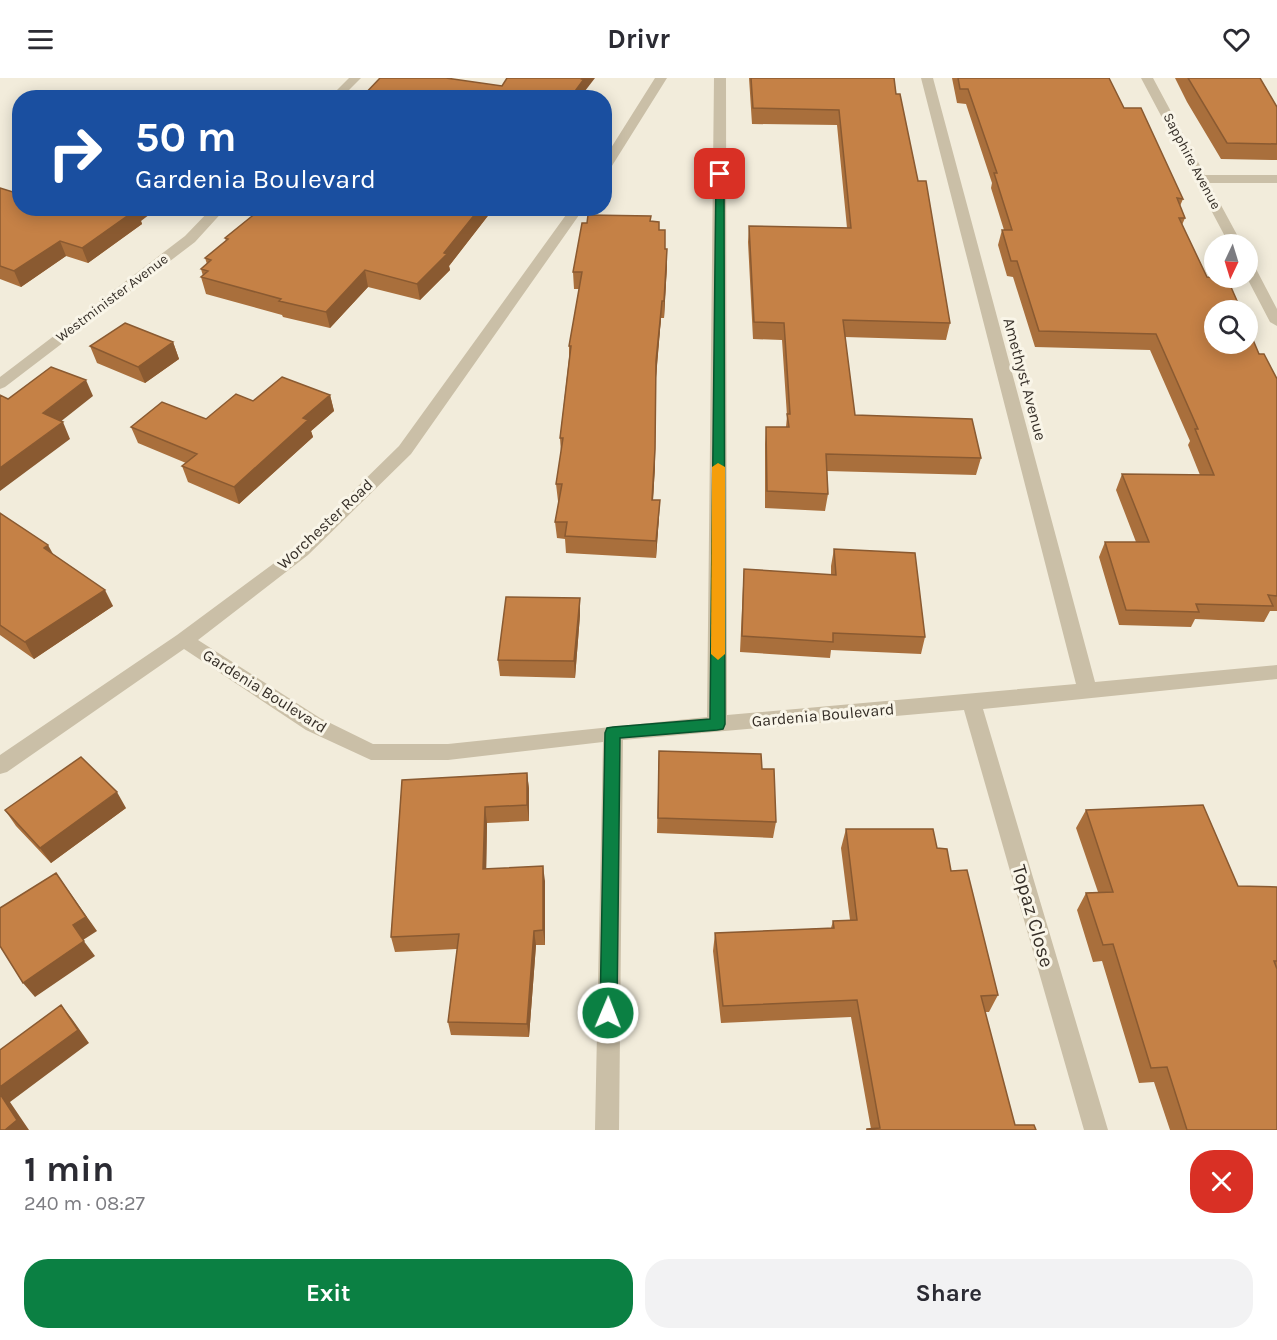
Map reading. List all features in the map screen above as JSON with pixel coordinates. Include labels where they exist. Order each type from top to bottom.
[{"type":"street","points":[[342,90],[355,78]]},
{"type":"street","points":[[612,156],[661,78]]},
{"type":"street","points":[[717,724],[720,78]]},
{"type":"street","name":"Amethyst Avenue","points":[[927,78],[1087,689]]},
{"type":"street","name":"Sapphire Avenue","points":[[1148,78],[1231,234]]},
{"type":"street","points":[[1202,179],[1277,179]]},
{"type":"street","name":"Westminister Avenue","points":[[0,384],[190,239],[212,216]]},
{"type":"street","name":"Worchester Road","points":[[0,766],[184,640],[302,551],[405,450],[572,216]]},
{"type":"street","points":[[1258,286],[1277,322]]},
{"type":"street","name":"Gardenia Boulevard","points":[[184,640],[313,724],[372,752],[448,752],[613,733],[1277,672]]},
{"type":"street","name":"Topaz Close","points":[[970,702],[1095,1130]]},
{"type":"street","points":[[607,1130],[613,733]]},
{"type":"building","points":[[380,78],[446,78],[502,86],[507,78],[584,79],[576,90],[369,90]]},
{"type":"building","points":[[751,78],[894,78],[896,94],[900,94],[918,181],[926,181],[950,323],[843,320],[855,415],[972,419],[981,458],[826,454],[828,494],[767,491],[766,427],[789,427],[784,323],[754,322],[749,226],[851,228],[839,110],[753,108]]},
{"type":"building","points":[[958,78],[1109,78],[1124,108],[1141,108],[1183,199],[1177,198],[1185,218],[1179,218],[1204,271],[1204,288],[1231,288],[1237,300],[1204,300],[1204,354],[1258,354],[1258,352],[1259,354],[1264,354],[1277,379],[1277,596],[1268,595],[1273,606],[1196,604],[1199,612],[1126,610],[1105,542],[1149,542],[1122,474],[1214,475],[1195,429],[1198,429],[1156,334],[1039,331],[1017,261],[1011,261],[1002,230],[1012,230],[994,173],[997,173],[968,89],[960,89]]},
{"type":"building","points":[[1188,78],[1260,78],[1277,107],[1277,144],[1227,143]]},
{"type":"building","points":[[0,188],[12,192],[12,216],[127,216],[82,248],[60,241],[14,271],[0,266]]},
{"type":"building","points":[[252,216],[474,216],[444,253],[447,254],[417,284],[365,270],[326,312],[279,301],[281,299],[201,277],[208,271],[201,269],[211,260],[205,258],[228,239],[225,238]]},
{"type":"building","points":[[588,216],[651,216],[650,221],[659,222],[659,230],[665,230],[665,249],[667,249],[664,301],[662,301],[656,361],[652,500],[660,500],[656,541],[565,536],[567,522],[555,522],[562,484],[556,484],[563,438],[560,438],[571,346],[569,346],[582,272],[573,272],[582,223],[587,223]]},
{"type":"building","points":[[125,323],[173,342],[138,367],[90,346]]},
{"type":"building","points":[[51,367],[86,380],[43,413],[63,422],[0,468],[0,395],[8,399]]},
{"type":"building","points":[[282,377],[330,395],[303,418],[308,420],[234,487],[182,466],[197,454],[131,427],[162,402],[206,419],[236,394],[253,401]]},
{"type":"building","points":[[0,513],[48,545],[44,548],[105,590],[25,642],[0,625]]},
{"type":"building","points":[[834,549],[915,553],[925,637],[833,633],[833,642],[742,636],[744,569],[836,575]]},
{"type":"building","points":[[506,597],[580,598],[574,661],[498,660]]},
{"type":"building","points":[[659,751],[761,754],[762,769],[774,769],[776,822],[658,818]]},
{"type":"building","points":[[81,757],[117,792],[40,848],[5,810]]},
{"type":"building","points":[[527,773],[527,805],[485,807],[483,869],[543,866],[543,930],[534,931],[527,1024],[448,1022],[459,934],[391,937],[402,780]]},
{"type":"building","points":[[1203,805],[1238,886],[1277,887],[1277,961],[1274,961],[1277,969],[1277,1130],[1187,1130],[1167,1067],[1151,1068],[1113,944],[1103,945],[1086,893],[1113,892],[1086,810]]},
{"type":"building","points":[[846,829],[933,829],[937,848],[947,849],[951,871],[967,870],[998,995],[981,996],[1015,1125],[1034,1125],[1036,1130],[867,1130],[880,1128],[857,1000],[723,1006],[715,933],[834,928],[833,921],[857,920]]},
{"type":"building","points":[[56,873],[86,917],[73,925],[84,941],[23,983],[0,946],[0,908]]},
{"type":"building","points":[[61,1005],[78,1030],[0,1087],[0,1050]]},
{"type":"building","points":[[0,1094],[17,1120],[5,1130],[0,1130]]},
{"type":"slow traffic","points":[[718,467],[718,654]]},
{"type":"route","points":[[608,1013],[613,733],[717,724],[720,174]]}]
